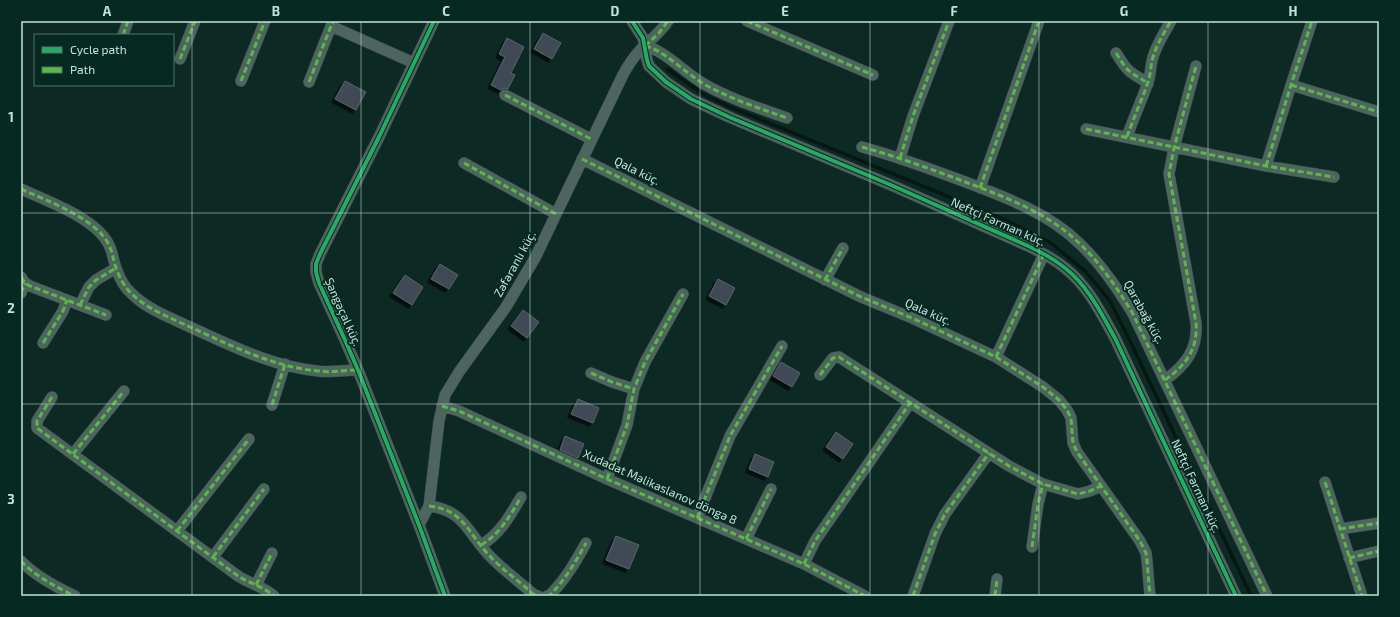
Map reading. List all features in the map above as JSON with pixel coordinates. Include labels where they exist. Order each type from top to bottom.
[{"type":"street","points":[[123,34],[128,21]]},
{"type":"street","points":[[180,59],[195,21]]},
{"type":"street","points":[[241,81],[265,21]]},
{"type":"street","name":"Şəngəçal küç.","points":[[434,21],[379,137],[320,254],[316,264],[316,272],[319,284],[358,370],[419,525],[445,596]]},
{"type":"street","points":[[632,21],[641,33],[644,46],[656,49],[686,73],[720,93],[787,118]]},
{"type":"street","name":"Zəfəranlı küç.","points":[[419,525],[429,506],[437,435],[442,406],[450,385],[506,307],[519,286],[556,214],[620,81],[635,56],[659,33],[668,21]]},
{"type":"street","points":[[747,21],[873,75]]},
{"type":"street","points":[[900,158],[913,116],[949,21]]},
{"type":"street","points":[[980,188],[1039,21]]},
{"type":"street","points":[[1127,137],[1148,84],[1155,50],[1170,21]]},
{"type":"street","points":[[1266,166],[1312,21]]},
{"type":"street","points":[[308,82],[332,24],[414,63]]},
{"type":"street","name":"Neftçi Fərman küç.","points":[[644,46],[646,60],[655,73],[692,99],[891,185],[1044,254],[1065,268],[1075,277],[1085,289],[1102,315],[1140,391],[1236,596]]},
{"type":"street","points":[[1116,53],[1127,70],[1142,78],[1148,84]]},
{"type":"street","points":[[1165,380],[1174,373],[1191,354],[1196,335],[1196,323],[1170,181],[1170,168],[1196,66]]},
{"type":"street","points":[[1291,85],[1379,112]]},
{"type":"street","points":[[505,95],[591,139]]},
{"type":"street","points":[[1086,129],[1174,148],[1334,178]]},
{"type":"street","name":"Qarabağ küç.","points":[[862,147],[900,158],[980,188],[1046,218],[1080,244],[1097,262],[1120,292],[1133,314],[1267,596]]},
{"type":"street","name":"Qala küç.","points":[[582,158],[825,280],[996,357],[1043,387],[1059,400],[1067,410],[1071,418],[1073,443],[1075,448],[1140,541],[1146,553],[1150,596]]},
{"type":"street","points":[[464,163],[556,214]]},
{"type":"street","points":[[21,189],[83,219],[99,230],[114,255],[116,268],[130,293],[166,316],[236,348],[263,358],[318,371],[358,370]]},
{"type":"street","points":[[825,280],[843,248]]},
{"type":"street","points":[[996,357],[1044,254]]},
{"type":"street","points":[[80,305],[89,287],[96,280],[116,268]]},
{"type":"street","points":[[22,284],[106,315]]},
{"type":"street","points":[[607,479],[627,426],[634,389],[645,362],[684,294]]},
{"type":"street","points":[[43,343],[67,300]]},
{"type":"street","points":[[697,518],[730,436],[782,346]]},
{"type":"street","points":[[820,375],[832,358],[839,357],[1009,466],[1042,484],[1078,494],[1102,486]]},
{"type":"street","points":[[272,405],[285,364]]},
{"type":"street","points":[[591,373],[634,389]]},
{"type":"street","points":[[73,454],[124,391]]},
{"type":"street","points":[[52,397],[37,421],[37,428],[238,576],[267,590],[274,596]]},
{"type":"street","points":[[804,564],[815,541],[910,403]]},
{"type":"street","name":"Xudadat Məlikaslanov döngə 8","points":[[442,406],[459,411],[607,479],[804,564],[865,596]]},
{"type":"street","points":[[177,531],[249,439]]},
{"type":"street","points":[[913,596],[935,534],[945,514],[989,453]]},
{"type":"street","points":[[1325,482],[1362,596]]},
{"type":"street","points":[[1032,548],[1042,484]]},
{"type":"street","points":[[213,557],[264,489]]},
{"type":"street","points":[[746,539],[771,489]]},
{"type":"street","points":[[481,545],[490,540],[502,528],[521,497]]},
{"type":"street","points":[[429,506],[441,508],[451,512],[469,529],[486,553],[533,594],[538,596]]},
{"type":"street","points":[[1340,529],[1379,523]]},
{"type":"street","points":[[547,596],[549,596],[560,585],[569,573],[586,543]]},
{"type":"street","points":[[1349,558],[1379,551]]},
{"type":"street","points":[[256,585],[272,553]]},
{"type":"street","points":[[21,561],[37,574],[60,589],[75,596]]},
{"type":"street","points":[[994,596],[997,579]]},
{"type":"building","points":[[543,33],[561,43],[552,59],[534,49]]},
{"type":"building","points":[[507,38],[524,47],[511,73],[515,75],[508,89],[504,88],[501,90],[491,85],[505,57],[499,54]]},
{"type":"building","points":[[345,81],[366,92],[356,110],[335,99]]},
{"type":"building","points":[[440,264],[458,275],[449,289],[431,279]]},
{"type":"building","points":[[405,275],[423,287],[412,305],[393,293]]},
{"type":"building","points":[[718,279],[735,288],[726,305],[709,296]]},
{"type":"building","points":[[523,310],[539,322],[527,338],[511,326]]},
{"type":"building","points":[[781,362],[800,373],[792,387],[773,376]]},
{"type":"building","points":[[578,399],[599,408],[593,423],[571,414]]},
{"type":"building","points":[[836,432],[853,444],[843,459],[826,447]]},
{"type":"building","points":[[565,436],[584,444],[578,458],[560,450]]},
{"type":"building","points":[[755,454],[774,462],[768,477],[749,469]]},
{"type":"building","points":[[616,536],[639,545],[629,569],[606,560]]},
{"type":"waterway","points":[[667,69],[703,94],[730,107],[1003,219],[1051,243],[1086,272],[1110,301],[1251,596]]},
{"type":"marked path","points":[[123,34],[128,21]]},
{"type":"marked path","points":[[180,59],[195,21]]},
{"type":"marked path","points":[[241,81],[265,21]]},
{"type":"marked path","points":[[309,82],[333,21]]},
{"type":"marked path","points":[[645,46],[659,33],[668,21]]},
{"type":"marked path","points":[[747,21],[873,75]]},
{"type":"marked path","points":[[900,158],[913,116],[949,21]]},
{"type":"marked path","points":[[980,188],[1039,21]]},
{"type":"marked path","points":[[1127,137],[1148,82],[1155,52],[1171,21]]},
{"type":"marked path","points":[[1266,166],[1312,21]]},
{"type":"marked path","points":[[645,46],[660,52],[704,84],[745,103],[787,118]]},
{"type":"marked path","points":[[1116,53],[1127,69],[1148,84]]},
{"type":"marked path","points":[[1165,380],[1179,368],[1189,356],[1193,349],[1196,332],[1196,323],[1169,174],[1174,148],[1196,66]]},
{"type":"marked path","points":[[1291,85],[1379,112]]},
{"type":"marked path","points":[[505,95],[591,139]]},
{"type":"marked path","points":[[1086,129],[1266,166],[1334,177]]},
{"type":"marked path","points":[[862,147],[936,171],[1024,206],[1054,223],[1080,244],[1095,260],[1115,286],[1133,314],[1267,596]]},
{"type":"marked path","points":[[582,159],[861,297],[912,318],[996,357],[1043,387],[1059,400],[1067,410],[1071,418],[1073,443],[1077,452],[1140,541],[1146,553],[1150,596]]},
{"type":"marked path","points":[[464,163],[556,214]]},
{"type":"marked path","points":[[21,189],[70,211],[103,235],[109,245],[122,282],[129,292],[160,313],[236,348],[285,365],[323,372],[358,370]]},
{"type":"marked path","points":[[825,280],[843,248]]},
{"type":"marked path","points":[[996,357],[1044,254]]},
{"type":"marked path","points":[[80,305],[89,287],[96,280],[116,268]]},
{"type":"marked path","points":[[21,277],[25,283],[30,286],[106,315]]},
{"type":"marked path","points":[[21,293],[25,283]]},
{"type":"marked path","points":[[607,479],[627,425],[634,389],[645,362],[683,294]]},
{"type":"marked path","points":[[43,343],[63,311],[67,300]]},
{"type":"marked path","points":[[697,518],[730,436],[782,346]]},
{"type":"marked path","points":[[820,375],[833,358],[839,357],[1009,466],[1043,484],[1078,494],[1101,486]]},
{"type":"marked path","points":[[272,405],[285,364]]},
{"type":"marked path","points":[[591,373],[634,389]]},
{"type":"marked path","points":[[73,454],[124,391]]},
{"type":"marked path","points":[[52,397],[37,421],[37,428],[238,576],[266,590],[274,596]]},
{"type":"marked path","points":[[804,564],[815,541],[910,403]]},
{"type":"marked path","points":[[442,406],[459,411],[607,479],[804,564],[865,596]]},
{"type":"marked path","points":[[177,531],[249,439]]},
{"type":"marked path","points":[[913,596],[935,534],[945,514],[989,453]]},
{"type":"marked path","points":[[1325,482],[1362,596]]},
{"type":"marked path","points":[[1032,547],[1038,504],[1043,484]]},
{"type":"marked path","points":[[213,557],[264,489]]},
{"type":"marked path","points":[[746,539],[771,489]]},
{"type":"marked path","points":[[481,545],[494,536],[509,518],[521,497]]},
{"type":"marked path","points":[[429,506],[440,508],[457,517],[480,545],[503,569],[533,594],[538,596]]},
{"type":"marked path","points":[[1340,529],[1379,523]]},
{"type":"marked path","points":[[547,596],[555,590],[565,577],[586,543]]},
{"type":"marked path","points":[[1349,558],[1379,551]]},
{"type":"marked path","points":[[256,585],[272,553]]},
{"type":"marked path","points":[[21,561],[39,576],[75,596]]},
{"type":"marked path","points":[[995,596],[997,579]]},
{"type":"cycle path","points":[[434,21],[379,137],[320,254],[316,264],[316,272],[319,283],[358,370],[419,525],[445,596]]},
{"type":"cycle path","points":[[632,21],[643,38],[649,66],[666,82],[691,99],[729,117],[891,185],[1028,246],[1043,253],[1073,275],[1087,291],[1115,338],[1236,596]]}]
